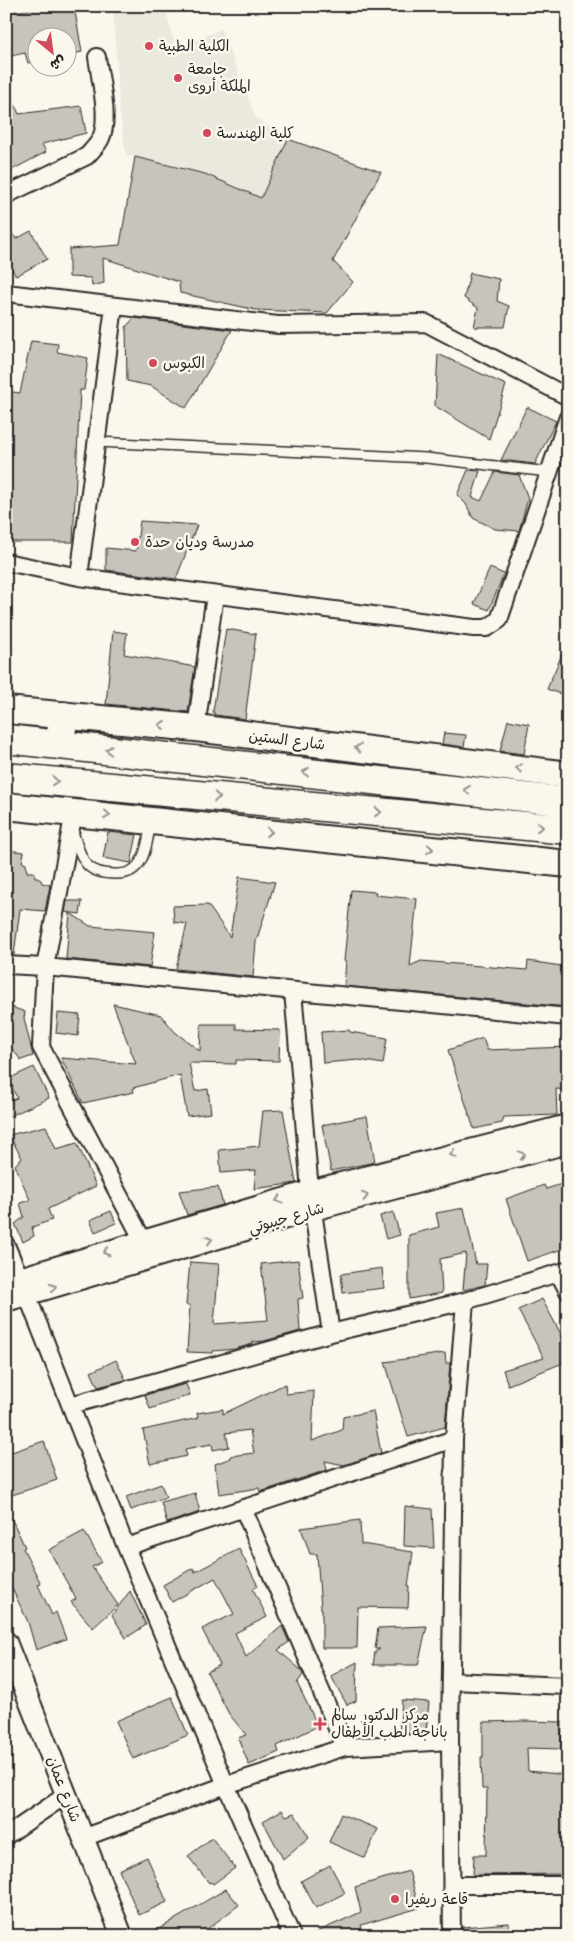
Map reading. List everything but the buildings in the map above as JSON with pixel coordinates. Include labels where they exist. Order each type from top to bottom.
[{"type":"highway","points":[[59,744],[64,716]]},
{"type":"highway","name":"شارع الستين","points":[[6,739],[568,802]]},
{"type":"highway","points":[[6,777],[568,830]]},
{"type":"main road","name":"شارع الستين","points":[[6,710],[196,728],[568,775]]},
{"type":"main road","points":[[6,806],[73,819],[152,820],[568,864]]},
{"type":"street","points":[[6,195],[87,156],[102,138],[105,126],[97,57]]},
{"type":"street","points":[[6,293],[278,325],[426,323],[568,397]]},
{"type":"street","points":[[79,577],[114,306]]},
{"type":"street","points":[[6,562],[79,577],[474,628],[487,628],[499,620],[568,417]]},
{"type":"street","points":[[196,728],[215,595]]},
{"type":"street","points":[[73,819],[45,967],[41,1047],[147,1249]]},
{"type":"street","points":[[6,965],[45,967],[568,1017]]},
{"type":"street","points":[[293,991],[312,1200],[331,1333]]},
{"type":"street","name":"شارع جيبوتي","points":[[6,1301],[18,1285],[568,1125]]},
{"type":"street","name":"شارع جيبوتي","points":[[312,1200],[568,1143]]},
{"type":"street","points":[[6,1245],[18,1285],[71,1405],[126,1546],[226,1786],[292,1936]]},
{"type":"street","points":[[71,1405],[331,1333],[465,1301],[563,1272],[568,1291]]},
{"type":"street","points":[[452,1936],[453,1885],[450,1741],[454,1438],[465,1301]]},
{"type":"street","points":[[126,1546],[454,1438]]},
{"type":"street","points":[[243,1508],[345,1748]]},
{"type":"street","name":"شارع عمان","points":[[6,1642],[122,1936]]},
{"type":"street","points":[[452,1681],[568,1686]]},
{"type":"street","points":[[83,1838],[226,1786],[345,1748],[450,1741]]},
{"type":"street","points":[[6,1836],[66,1795]]},
{"type":"street","points":[[453,1885],[568,1885]]},
{"type":"lane","points":[[96,442],[426,458],[549,472]]},
{"type":"lane","points":[[73,819],[88,867],[100,874],[124,874],[134,870],[142,858],[152,820]]},
{"type":"shaded area","name":"جامعة الملكة أروى","points":[[113,6],[164,6],[176,49],[221,29],[256,118],[288,139],[261,198],[205,174],[126,155],[119,107]]},
{"type":"place","name":"الكلية الطبية","points":[[149,46]]},
{"type":"place","name":"جامعة الملكة أروى","points":[[178,78]]},
{"type":"place","name":"كلية الهندسة","points":[[207,133]]},
{"type":"place","name":"الكبوس","points":[[153,363]]},
{"type":"place","name":"مدرسة وديان حدة","points":[[135,542]]},
{"type":"place","name":"مركز الدكتور سالم باناجة لطب الأطفال","points":[[320,1724]]},
{"type":"place","name":"قاعة ريفيرا","points":[[395,1899]]}]
